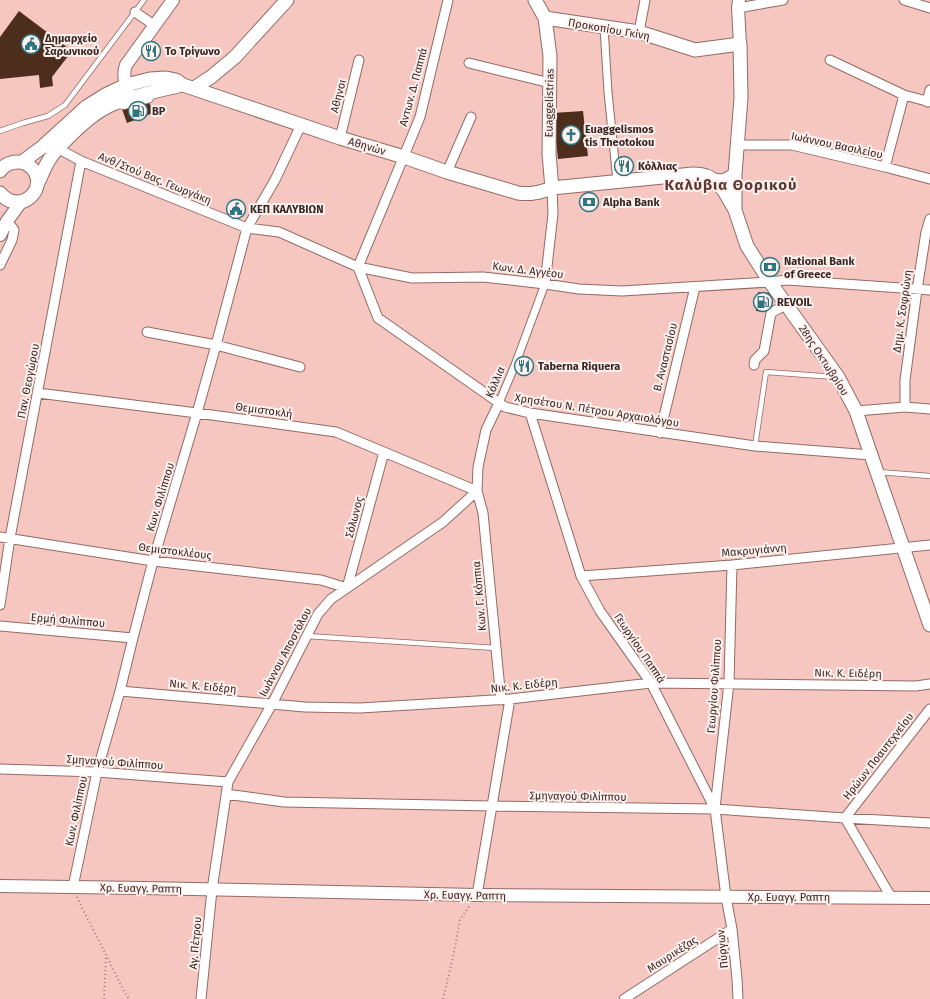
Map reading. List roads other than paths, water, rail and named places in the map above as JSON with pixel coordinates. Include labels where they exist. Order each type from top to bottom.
[{"type":"main road","points":[[0,193],[5,198],[13,202],[21,202],[29,199],[34,193],[48,161],[57,148],[85,122],[100,111],[130,98],[156,91],[189,86],[211,77],[235,57],[287,0]]},
{"type":"main road","points":[[535,0],[545,18]]},
{"type":"main road","name":"Προκοπίου Γκίνη","points":[[545,18],[640,32],[695,50],[740,44]]},
{"type":"main road","name":"Euaggelistrias","points":[[545,18],[550,56],[549,154],[552,188]]},
{"type":"main road","points":[[735,210],[741,98],[740,44]]},
{"type":"main road","name":"Αθηνών","points":[[22,162],[41,148],[86,107],[107,94],[126,85],[150,79],[166,78],[176,80],[189,86],[340,138],[518,193],[527,194],[552,188],[693,174],[708,176],[712,179]]},
{"type":"main road","points":[[0,170],[7,164],[22,162],[29,165],[34,170],[37,178],[37,185]]},
{"type":"main road","points":[[712,179],[724,181],[730,179],[736,174]]},
{"type":"main road","name":"28ης Οκτωβρίου","points":[[712,179],[724,191],[735,210],[747,246],[770,282],[838,377],[856,411],[870,456],[904,548],[930,625]]},
{"type":"street","points":[[130,98],[124,74],[126,65],[173,0]]},
{"type":"street","name":"Αντων. Δ. Παππά","points":[[358,267],[420,117],[448,0]]},
{"type":"street","points":[[640,32],[645,0]]},
{"type":"street","points":[[740,44],[739,4],[783,0]]},
{"type":"street","points":[[904,0],[930,8]]},
{"type":"street","points":[[135,12],[154,25]]},
{"type":"street","points":[[604,27],[608,92],[617,181]]},
{"type":"street","name":"Αθηνοι","points":[[340,138],[359,60]]},
{"type":"street","points":[[830,60],[904,95],[929,102],[930,90]]},
{"type":"street","points":[[469,64],[550,83]]},
{"type":"street","points":[[886,167],[904,95]]},
{"type":"street","points":[[447,172],[471,117]]},
{"type":"street","name":"Κων. Φιλίππου","points":[[73,887],[97,772],[120,691],[153,561],[198,413],[247,228],[275,180],[301,125]]},
{"type":"street","name":"Ιωάννου Βασιλείου","points":[[738,145],[792,146],[886,167],[930,179]]},
{"type":"street","name":"Ανθ/Στού Βας. Γεωργάκη","points":[[57,148],[80,161],[247,228],[279,232],[358,267]]},
{"type":"street","name":"Παν. Θεογώρου","points":[[0,605],[10,538],[38,394],[80,161]]},
{"type":"street","points":[[545,284],[553,214],[552,188]]},
{"type":"street","points":[[0,235],[7,221],[21,202]]},
{"type":"street","name":"Δημ. Κ. Σοφρώνη","points":[[905,407],[905,380],[926,232],[930,219]]},
{"type":"street","points":[[0,265],[12,240],[14,230],[7,221]]},
{"type":"street","name":"Κων. Δ. Αγγέου","points":[[358,267],[412,278],[483,277],[579,289],[622,291],[787,280],[930,290]]},
{"type":"street","name":"Χρησέτου Ν. Πέτρου Αρχαιολόγου","points":[[358,267],[378,318],[505,407],[530,413],[755,446],[870,456]]},
{"type":"street","name":"Κόλλια","points":[[477,491],[478,468],[486,430],[515,365],[545,284]]},
{"type":"street","name":"Β. Αναστασίου","points":[[660,433],[695,287]]},
{"type":"street","points":[[754,365],[755,360],[764,351],[772,313],[787,304]]},
{"type":"street","points":[[147,332],[216,345],[300,367]]},
{"type":"street","name":"Θεμιστοκλή","points":[[38,394],[198,413],[336,432],[477,491]]},
{"type":"street","points":[[856,411],[905,407],[930,409]]},
{"type":"street","name":"Γεωργίου Παππά","points":[[530,413],[581,576],[600,611],[651,683],[715,809],[726,897]]},
{"type":"street","name":"Σόλωνος","points":[[347,588],[384,452]]},
{"type":"street","name":"Ιωάννου Αποστόλου","points":[[212,890],[228,782],[272,704],[318,614],[331,599],[443,522],[477,491]]},
{"type":"street","name":"Κων. Γ. Κόππια","points":[[477,491],[483,513],[496,648],[506,699],[492,806],[477,895]]},
{"type":"street","name":"Θεμιστοκλέους","points":[[0,537],[153,561],[321,580],[347,588]]},
{"type":"street","name":"Μακρυγιάννη","points":[[581,576],[732,565],[930,546]]},
{"type":"street","name":"Γεωργίου Φιλίππου","points":[[715,809],[729,683],[732,565]]},
{"type":"street","name":"Ερμή Φιλίππου","points":[[0,626],[133,638]]},
{"type":"street","name":"Νικ. Κ. Ειδέρη","points":[[120,691],[306,707],[360,708],[506,699],[651,683],[916,686],[930,684]]},
{"type":"street","name":"Ηρώων Ποαυτεχνείου","points":[[845,818],[930,709]]},
{"type":"street","name":"Σμηναγού Φιλίππου","points":[[0,769],[97,772],[228,782]]},
{"type":"street","name":"Σμηναγού Φιλίππου","points":[[226,794],[284,802],[715,809],[930,823]]},
{"type":"street","points":[[845,818],[891,897]]},
{"type":"street","name":"Χρ. Ευαγγ. Ραπτη","points":[[0,886],[477,895],[930,898]]},
{"type":"street","name":"Αγ. Πέτρου","points":[[201,999],[212,890]]},
{"type":"street","name":"Πύργων","points":[[726,897],[732,929],[738,999]]},
{"type":"street","name":"Μαυρικέζας","points":[[624,999],[732,929]]},
{"type":"lane","points":[[0,131],[48,116],[65,105],[144,0]]},
{"type":"lane","points":[[115,104],[123,107],[150,100],[156,91]]},
{"type":"lane","points":[[755,446],[766,372],[838,377]]},
{"type":"lane","points":[[876,472],[930,476]]},
{"type":"lane","points":[[306,636],[496,648]]},
{"type":"place","name":"Δημαρχείο Σαρωνικού","points":[[31,44]]},
{"type":"place","name":"Το Τρίγωνο","points":[[151,51]]},
{"type":"place","name":"BP","points":[[138,111]]},
{"type":"place","name":"Euaggelismos tis Theotokou","points":[[571,135]]},
{"type":"place","name":"Κόλλιας","points":[[624,166]]},
{"type":"place","name":"Alpha Bank","points":[[589,202]]},
{"type":"place","name":"ΚΕΠ ΚΑΛΥΒΙΩΝ","points":[[236,209]]},
{"type":"place","name":"National Bank of Greece","points":[[770,267]]},
{"type":"place","name":"REVOIL","points":[[763,302]]},
{"type":"place","name":"Taberna Riquera","points":[[524,366]]},
{"type":"district","name":"Καλύβια Θορικού","points":[[731,185]]}]
